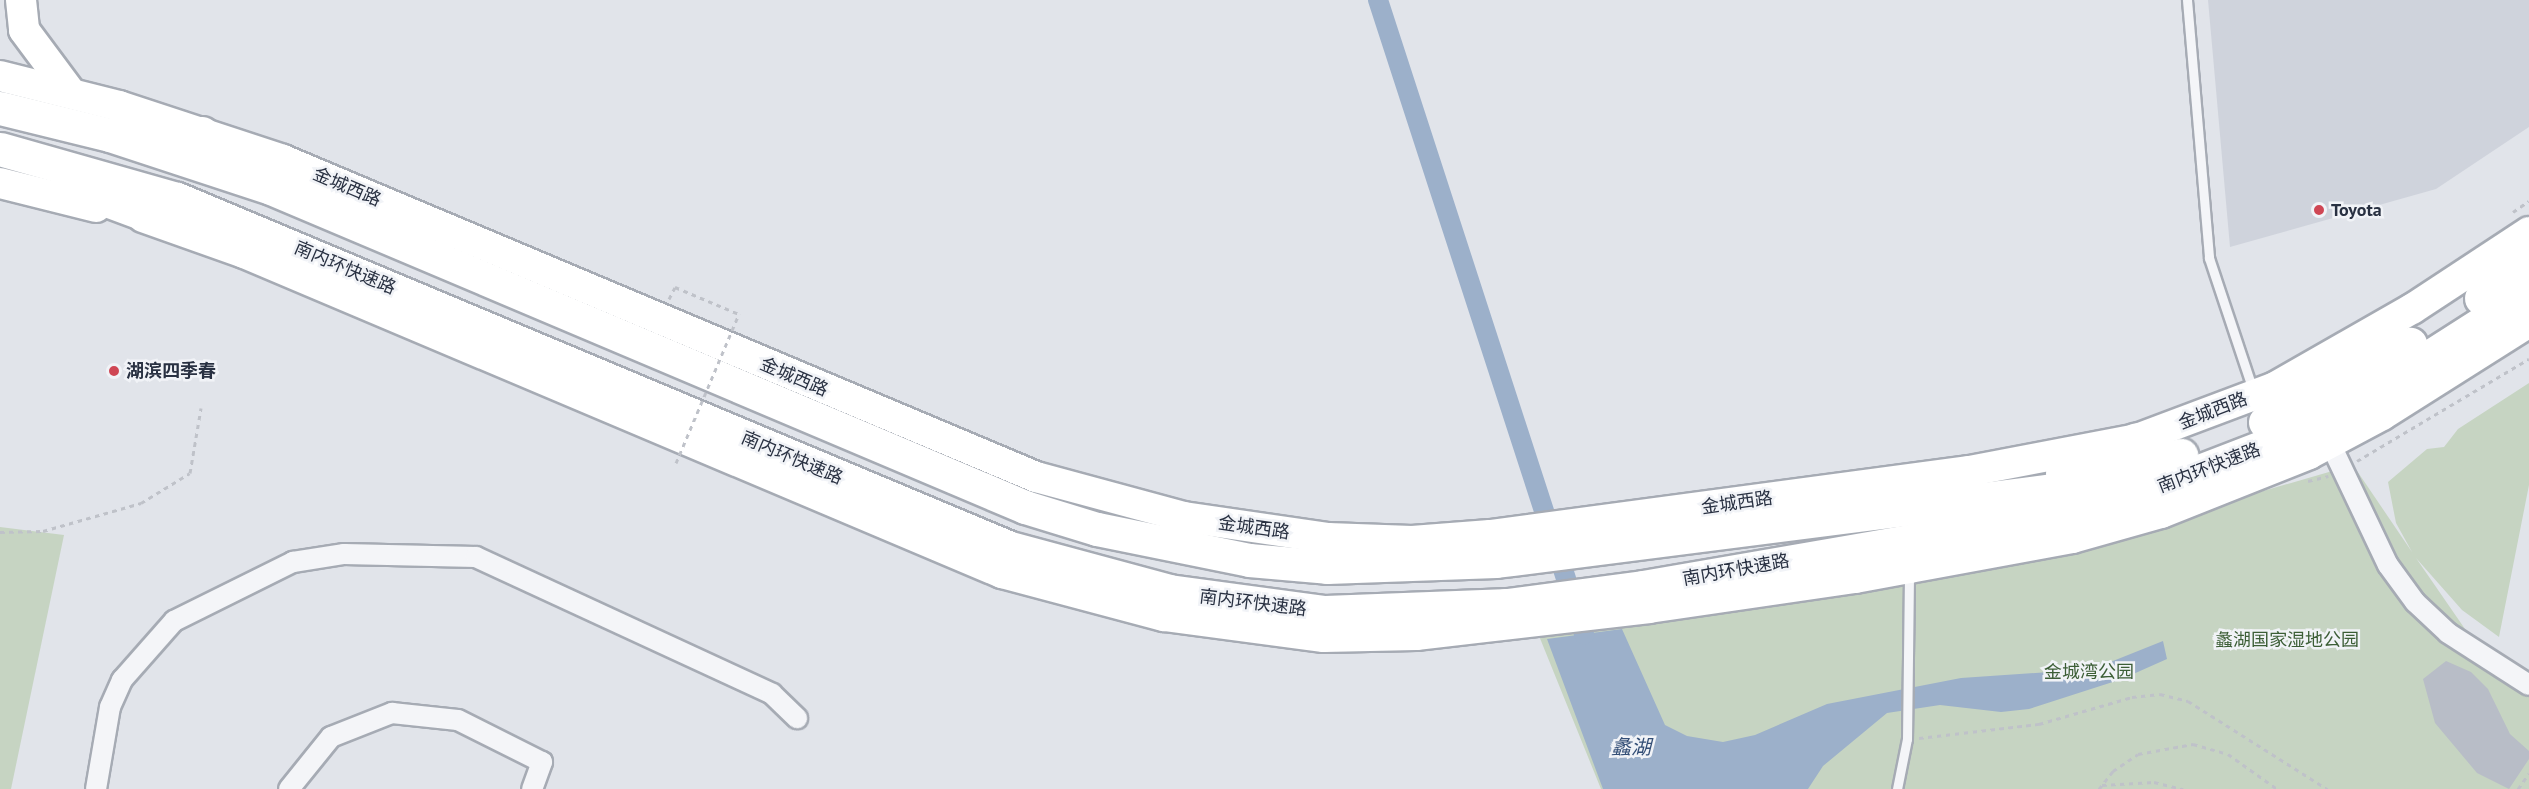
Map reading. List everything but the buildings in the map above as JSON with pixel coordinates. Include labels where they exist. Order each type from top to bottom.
[{"type":"highway","name":"南内环快速路","points":[[0,108],[110,135],[271,189],[950,477],[1097,529],[1239,558],[1327,567],[1628,531],[1975,500],[2061,489],[2147,468],[2217,443],[2359,374],[2529,266]]},
{"type":"highway","points":[[202,133],[271,189]]},
{"type":"highway","name":"南内环快速路","points":[[0,149],[177,199],[933,518],[1086,572],[1244,604],[1325,612],[1509,616],[1646,598],[2067,514],[2153,489],[2308,427],[2440,352],[2529,293]]},
{"type":"highway","points":[[0,159],[168,223]]},
{"type":"highway","points":[[1975,500],[2058,476],[2137,439]]},
{"type":"highway","points":[[1646,598],[1910,566]]},
{"type":"main road","points":[[21,0],[24,30],[70,92]]},
{"type":"main road","name":"金城西路","points":[[0,76],[70,92],[283,160],[961,448],[1105,499],[1184,517],[1328,538],[1412,541],[1493,548]]},
{"type":"main road","points":[[0,183],[168,223],[923,541],[1079,597],[1240,629],[1324,637],[1509,616]]},
{"type":"main road","name":"金城西路","points":[[1628,531],[2137,439],[2255,395],[2345,350],[2520,223]]},
{"type":"main road","points":[[1910,566],[2072,538],[2161,513],[2235,486],[2330,443],[2443,379],[2529,322]]},
{"type":"street","points":[[2330,443],[2388,565],[2415,602],[2448,633],[2529,685]]},
{"type":"street","points":[[96,789],[110,707],[122,680],[174,621],[293,562],[344,554],[476,556],[772,694],[797,718]]},
{"type":"street","points":[[289,789],[331,737],[392,713],[458,720],[542,762],[532,789]]},
{"type":"lane","points":[[2187,0],[2209,258],[2255,395]]},
{"type":"lane","points":[[1898,789],[1907,739],[1910,566]]},
{"type":"path","points":[[2520,223],[2529,201]]},
{"type":"path","points":[[657,299],[668,303],[675,287],[740,314],[676,463]]},
{"type":"path","points":[[721,326],[743,335]]},
{"type":"path","points":[[0,532],[44,531],[141,503],[190,473],[201,408]]},
{"type":"path","points":[[1907,739],[2039,724],[2132,697],[2160,694],[2188,701],[2327,789]]},
{"type":"path","points":[[2100,787],[2138,754],[2193,744],[2228,754],[2277,789]]},
{"type":"path","points":[[2518,789],[2529,773]]},
{"type":"path","points":[[2100,787],[2154,782],[2183,789]]},
{"type":"shaded area","points":[[2208,0],[2529,0],[2529,127],[2436,189],[2230,247]]},
{"type":"green space","name":"蠡湖国家湿地公园","points":[[2529,383],[2529,485],[2499,637],[2462,610],[2416,558],[2465,629],[2529,677],[2529,789],[1601,789],[1535,626],[2091,541],[2353,465],[2412,552],[2396,523],[2388,482],[2427,449],[2444,447],[2458,429]]},
{"type":"green space","points":[[0,527],[64,535],[11,789],[0,789]]},
{"type":"water","name":"蠡湖","points":[[1622,629],[1665,725],[1687,736],[1723,742],[1755,735],[1827,704],[1961,678],[2093,669],[2163,641],[2167,659],[2122,679],[2029,709],[2001,712],[1940,705],[1887,713],[1823,766],[1808,789],[1603,789],[1547,639]]},
{"type":"waterway","points":[[1378,0],[1584,634]]},
{"type":"place","name":"Toyota","points":[[2319,210]]},
{"type":"place","name":"湖滨四季春","points":[[114,371]]},
{"type":"park label","name":"金城湾公园","points":[[2089,672]]}]
